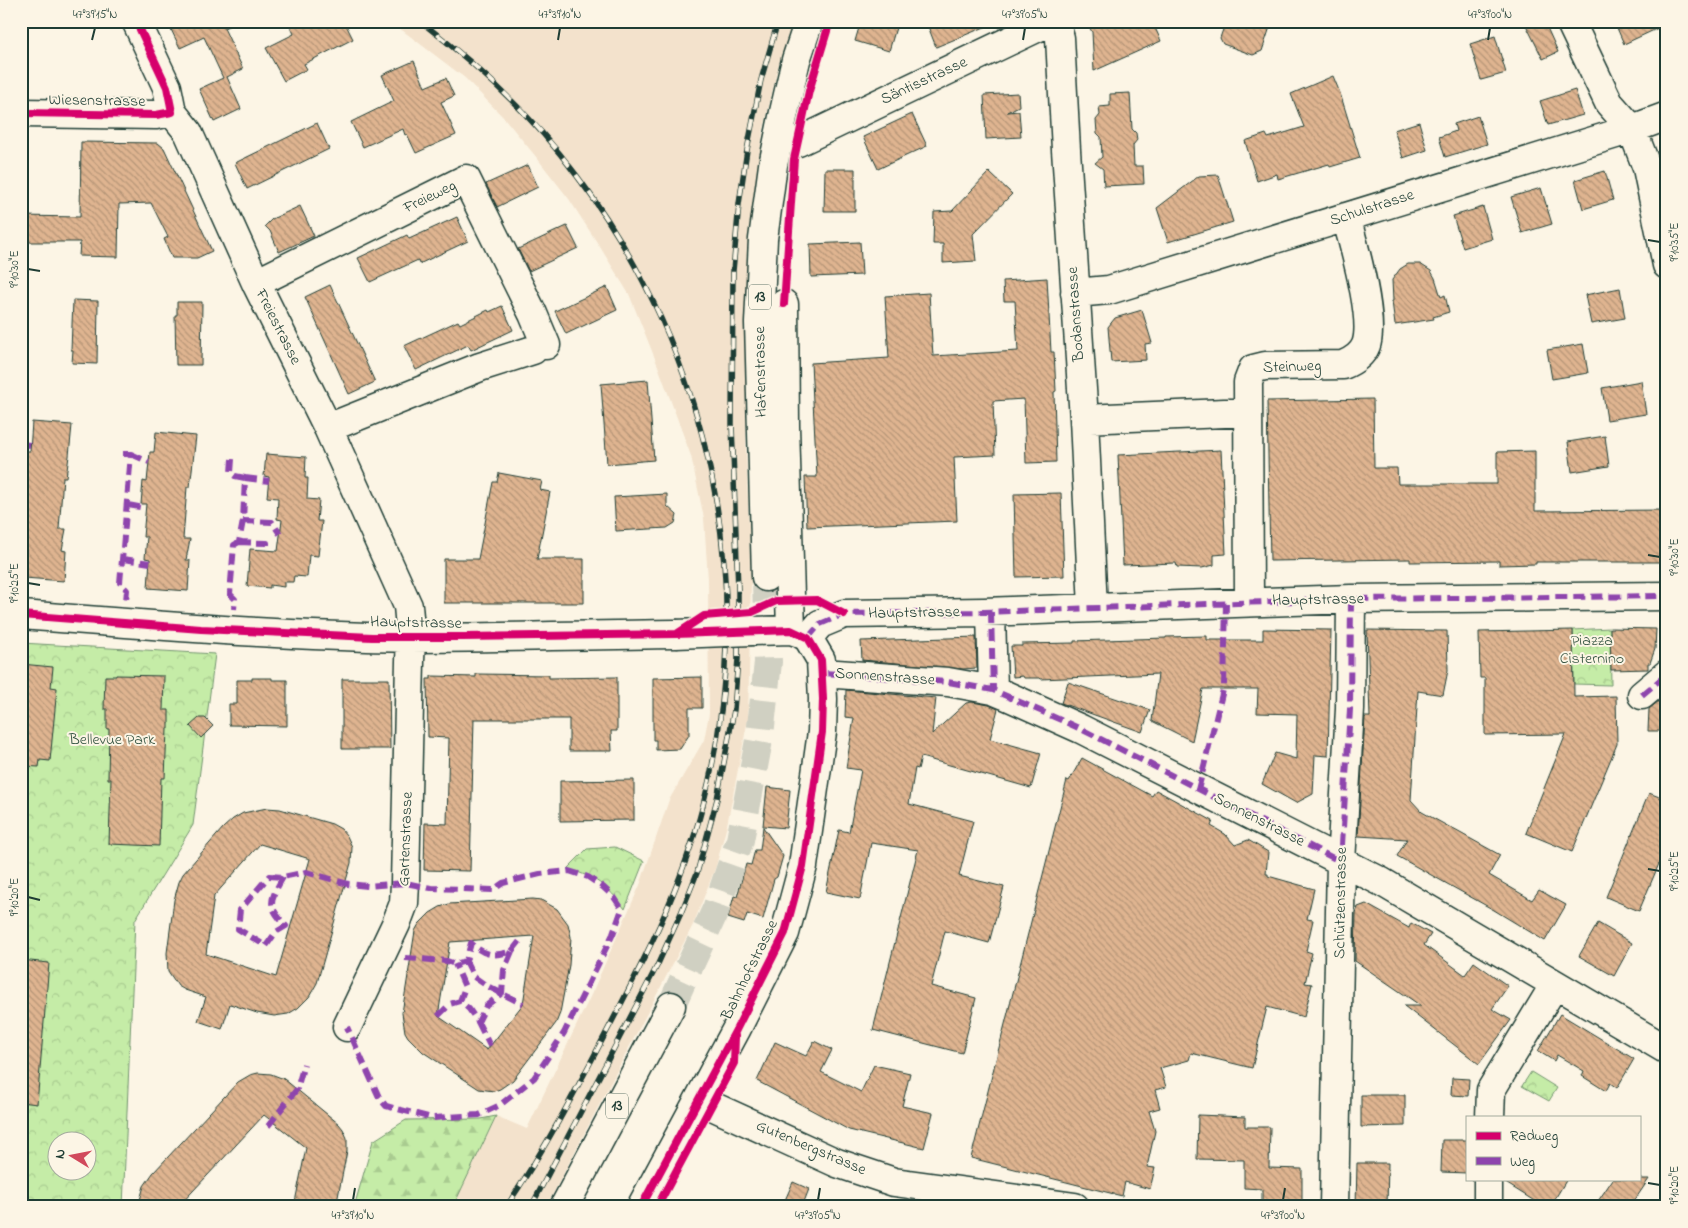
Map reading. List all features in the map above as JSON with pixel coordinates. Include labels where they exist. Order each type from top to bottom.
[{"type":"street","name":"Freiestrasse","points":[[136,21],[167,87],[172,112],[188,132],[256,283],[328,428],[408,606],[410,638]]},
{"type":"street","name":"Hafenstrasse","points":[[766,577],[759,323],[762,239],[773,165],[784,112],[796,60],[809,21]]},
{"type":"street","name":"Säntisstrasse","points":[[798,142],[1051,21]]},
{"type":"street","name":"Bodanstrasse","points":[[1055,21],[1060,38],[1084,419],[1093,608]]},
{"type":"street","points":[[1570,21],[1609,103],[1632,130],[1647,168],[1667,265]]},
{"type":"street","name":"Wiesenstrasse","points":[[21,113],[156,116],[172,112]]},
{"type":"street","name":"Schulstrasse","points":[[1075,293],[1109,290],[1346,217],[1395,200],[1632,130],[1667,116]]},
{"type":"street","name":"Freieweg","points":[[256,283],[466,179],[534,314],[540,348],[480,367],[328,428]]},
{"type":"street","name":"Steinweg","points":[[1249,602],[1248,382],[1253,369],[1265,366],[1343,365],[1352,361],[1365,347],[1368,339],[1367,318],[1360,269],[1346,217]]},
{"type":"street","name":"Hafenstrasse","points":[[784,304],[785,426],[800,634]]},
{"type":"street","points":[[1084,419],[1248,412]]},
{"type":"street","name":"Hauptstrasse","points":[[21,615],[201,629],[410,638],[752,631],[800,634],[844,614],[991,612],[1249,602],[1667,596]]},
{"type":"street","name":"Schützenstrasse","points":[[1334,1207],[1341,862],[1350,709],[1351,600]]},
{"type":"street","points":[[991,612],[994,690]]},
{"type":"street","name":"Bahnhofstrasse","points":[[642,1207],[785,934],[803,866],[822,732],[823,673],[821,660],[800,634]]},
{"type":"street","name":"Gartenstrasse","points":[[347,1027],[396,924],[404,903],[410,638]]},
{"type":"street","name":"Sonnenstrasse","points":[[823,673],[948,682],[994,690],[1081,729],[1382,882],[1667,1050]]},
{"type":"street","points":[[1642,695],[1667,674]]},
{"type":"street","points":[[1490,1116],[1491,1090],[1554,984]]},
{"type":"street","name":"13","points":[[564,1207],[671,1006]]},
{"type":"street","name":"Gutenbergstrasse","points":[[699,1100],[837,1163],[894,1182],[1075,1207]]},
{"type":"street","points":[[1488,1180],[1488,1207]]},
{"type":"shaded area","points":[[390,21],[794,21],[778,67],[763,132],[753,204],[746,302],[746,452],[751,580],[748,719],[727,825],[716,866],[693,925],[546,1207],[453,1207],[496,1116],[527,1129],[591,995],[640,885],[669,800],[704,740],[709,714],[708,580],[704,518],[691,456],[658,366],[629,294],[600,247],[569,199],[505,119],[465,78]]},
{"type":"green space","name":"Piazza Cisternino","points":[[1610,628],[1611,685],[1574,684],[1573,630]]},
{"type":"green space","name":"Bellevue Park","points":[[21,643],[215,654],[193,825],[135,920],[123,1207],[21,1207]]},
{"type":"green space","points":[[615,847],[644,861],[625,909],[613,894],[600,883],[585,875],[567,869],[587,849]]},
{"type":"green space","points":[[1531,1072],[1557,1088],[1549,1101],[1522,1086]]},
{"type":"green space","points":[[496,1116],[453,1207],[354,1207],[373,1141],[406,1120],[481,1119]]},
{"type":"building","points":[[167,21],[239,21],[224,28],[243,69],[227,77],[241,109],[214,122],[199,89],[223,78],[204,37],[180,48]]},
{"type":"building","points":[[288,21],[344,21],[353,39],[304,64],[307,69],[284,81],[266,48],[294,34]]},
{"type":"building","points":[[861,21],[898,21],[889,51],[855,41]]},
{"type":"building","points":[[926,21],[997,21],[997,22],[936,47]]},
{"type":"building","points":[[1086,21],[1152,21],[1161,41],[1094,71],[1092,32]]},
{"type":"building","points":[[1226,21],[1272,21],[1262,51],[1253,55],[1223,44],[1220,38]]},
{"type":"building","points":[[1524,21],[1544,21],[1558,52],[1543,59]]},
{"type":"building","points":[[1614,21],[1667,21],[1667,24],[1624,44]]},
{"type":"building","points":[[1495,36],[1506,73],[1481,80],[1470,44]]},
{"type":"building","points":[[414,61],[425,87],[446,78],[454,96],[441,102],[456,135],[416,153],[403,129],[363,147],[351,122],[394,101],[382,75]]},
{"type":"building","points":[[1333,76],[1360,158],[1330,167],[1329,164],[1278,179],[1277,174],[1257,181],[1245,141],[1266,134],[1268,138],[1304,127],[1291,94]]},
{"type":"building","points":[[1575,90],[1583,115],[1548,125],[1540,101]]},
{"type":"building","points":[[1018,93],[1019,106],[1007,112],[1019,111],[1021,137],[986,139],[984,95]]},
{"type":"building","points":[[1130,93],[1132,129],[1136,133],[1137,140],[1133,145],[1134,166],[1143,166],[1144,184],[1104,186],[1103,169],[1095,163],[1102,157],[1101,137],[1097,133],[1096,120],[1100,115],[1099,107],[1110,106],[1110,94]]},
{"type":"building","points":[[912,114],[927,146],[878,169],[863,137]]},
{"type":"building","points":[[1478,116],[1487,144],[1445,157],[1439,137],[1456,131],[1454,124]]},
{"type":"building","points":[[1419,122],[1427,150],[1403,158],[1394,130]]},
{"type":"building","points":[[317,123],[329,149],[247,189],[235,163]]},
{"type":"building","points":[[81,142],[158,143],[164,148],[212,251],[197,258],[172,258],[164,239],[168,237],[151,203],[119,204],[118,257],[79,256],[80,242],[21,242],[21,216],[80,217]]},
{"type":"building","points":[[528,165],[538,187],[497,207],[486,184]]},
{"type":"building","points":[[825,169],[855,169],[855,211],[824,211]]},
{"type":"building","points":[[1605,171],[1613,200],[1583,209],[1575,180]]},
{"type":"building","points":[[989,172],[1012,194],[973,234],[976,261],[943,263],[943,244],[933,244],[934,212],[952,211]]},
{"type":"building","points":[[1218,175],[1233,222],[1168,242],[1157,208],[1199,176]]},
{"type":"building","points":[[1541,188],[1552,224],[1522,233],[1511,197]]},
{"type":"building","points":[[300,206],[314,236],[279,252],[270,231],[265,226],[272,219]]},
{"type":"building","points":[[1483,207],[1492,239],[1463,248],[1453,216]]},
{"type":"building","points":[[457,217],[468,241],[419,264],[418,260],[370,282],[358,258],[407,235],[409,239]]},
{"type":"building","points":[[567,226],[578,248],[529,271],[518,249]]},
{"type":"building","points":[[860,242],[862,275],[811,277],[810,244]]},
{"type":"building","points":[[1408,264],[1420,264],[1431,271],[1441,297],[1445,295],[1449,312],[1433,317],[1434,319],[1395,325],[1392,280],[1400,269]]},
{"type":"building","points":[[1047,278],[1051,352],[1054,352],[1056,391],[1054,392],[1056,462],[1026,463],[1024,399],[993,401],[995,455],[954,457],[957,521],[807,527],[805,477],[817,477],[811,363],[889,358],[885,296],[929,293],[933,356],[1018,351],[1015,301],[1004,301],[1003,281]]},
{"type":"building","points":[[330,285],[375,382],[349,394],[305,297]]},
{"type":"building","points":[[607,287],[617,310],[566,334],[555,311]]},
{"type":"building","points":[[1620,288],[1625,318],[1591,324],[1585,295]]},
{"type":"building","points":[[73,300],[98,301],[97,364],[72,363]]},
{"type":"building","points":[[177,302],[202,302],[201,365],[176,365],[175,315],[177,315]]},
{"type":"building","points":[[502,306],[513,330],[471,350],[468,345],[416,370],[404,346],[458,321],[460,324],[488,310],[489,312]]},
{"type":"building","points":[[1142,310],[1152,343],[1145,344],[1146,360],[1111,362],[1108,327],[1115,318]]},
{"type":"building","points":[[1583,344],[1588,373],[1552,379],[1547,350]]},
{"type":"building","points":[[648,380],[654,460],[607,464],[601,384]]},
{"type":"building","points":[[1641,381],[1646,414],[1607,420],[1602,388]]},
{"type":"building","points":[[1373,399],[1374,468],[1397,468],[1398,484],[1497,484],[1497,452],[1535,451],[1535,511],[1667,510],[1667,562],[1536,562],[1536,564],[1499,565],[1499,561],[1410,562],[1410,559],[1270,561],[1267,401]]},
{"type":"building","points":[[32,422],[72,425],[66,477],[63,477],[59,529],[66,529],[62,550],[66,551],[64,581],[24,578],[26,549],[22,549],[24,527],[21,527],[21,472],[23,472],[25,451],[30,451]]},
{"type":"building","points":[[156,432],[196,436],[190,487],[187,487],[183,539],[190,539],[186,560],[190,560],[188,591],[148,588],[150,559],[145,558],[147,537],[143,537],[146,504],[141,504],[143,481],[147,482],[150,452],[154,452]]},
{"type":"building","points":[[1605,436],[1609,466],[1572,472],[1568,442]]},
{"type":"building","points":[[1221,450],[1226,554],[1214,555],[1214,565],[1202,568],[1177,567],[1176,563],[1123,565],[1118,455]]},
{"type":"building","points":[[266,454],[306,457],[307,499],[319,500],[317,521],[322,521],[318,556],[309,555],[307,577],[294,576],[293,582],[284,582],[284,587],[270,585],[270,588],[247,586],[250,549],[278,551],[282,520],[277,519],[278,498],[267,497],[269,477],[264,476]]},
{"type":"building","points":[[499,473],[542,481],[540,490],[550,492],[537,559],[584,559],[584,603],[444,603],[444,559],[478,559],[493,482],[497,482]]},
{"type":"building","points":[[1061,493],[1064,576],[1016,577],[1014,494]]},
{"type":"building","points":[[667,494],[667,506],[677,515],[675,523],[667,528],[616,531],[614,497]]},
{"type":"building","points":[[1610,628],[1656,629],[1655,649],[1650,663],[1648,663],[1648,669],[1611,670]]},
{"type":"building","points":[[1263,629],[1331,630],[1328,756],[1315,755],[1313,794],[1296,803],[1262,784],[1275,753],[1296,759],[1297,714],[1257,713],[1258,689],[1203,689],[1192,741],[1152,721],[1158,674],[1041,679],[1024,678],[1023,676],[1013,677],[1011,646],[1074,643],[1074,641],[1207,636],[1207,640],[1263,640]]},
{"type":"building","points":[[1367,630],[1447,631],[1448,670],[1443,695],[1418,691],[1411,800],[1422,812],[1500,855],[1489,875],[1532,900],[1539,890],[1566,905],[1545,941],[1397,856],[1407,839],[1358,836],[1365,717],[1370,717]]},
{"type":"building","points":[[1573,630],[1574,697],[1616,696],[1617,744],[1572,852],[1526,833],[1566,734],[1485,735],[1485,678],[1480,678],[1479,632]]},
{"type":"building","points":[[976,637],[977,668],[963,669],[862,660],[861,641]]},
{"type":"building","points":[[21,664],[53,667],[51,687],[57,688],[50,761],[40,760],[39,767],[21,766]]},
{"type":"building","points":[[476,674],[549,675],[549,678],[617,677],[617,731],[611,731],[612,751],[569,751],[569,719],[474,719],[470,871],[424,870],[425,823],[447,824],[449,738],[428,737],[427,679],[431,679],[431,676],[476,677]]},
{"type":"building","points":[[105,676],[164,676],[163,710],[169,710],[169,729],[167,729],[165,778],[161,778],[159,846],[109,844],[111,779],[108,779],[109,729],[107,729],[107,709],[104,709]]},
{"type":"building","points":[[702,677],[702,708],[689,708],[689,735],[680,749],[656,750],[656,740],[653,740],[653,678]]},
{"type":"building","points":[[252,678],[287,680],[287,726],[229,725],[229,704],[237,704],[237,680],[252,680]]},
{"type":"building","points":[[342,679],[389,679],[390,749],[342,749]]},
{"type":"building","points":[[1068,682],[1150,710],[1142,732],[1061,703]]},
{"type":"building","points":[[846,690],[936,698],[932,734],[966,703],[972,702],[989,705],[998,709],[990,739],[1041,753],[1031,788],[921,757],[918,769],[915,768],[909,804],[973,821],[959,876],[1004,887],[989,943],[945,931],[931,986],[976,998],[962,1053],[873,1030],[918,850],[871,843],[860,899],[826,892],[839,830],[849,832],[861,770],[846,768],[854,718],[845,717]]},
{"type":"building","points":[[1660,700],[1667,700],[1667,731],[1648,731],[1649,709]]},
{"type":"building","points":[[199,718],[205,718],[213,726],[201,738],[190,726]]},
{"type":"building","points":[[1082,758],[1152,796],[1156,790],[1213,821],[1211,826],[1225,834],[1235,845],[1248,840],[1268,852],[1266,874],[1268,876],[1314,889],[1307,919],[1313,920],[1306,951],[1312,953],[1305,983],[1312,984],[1304,1017],[1267,1007],[1252,1068],[1191,1053],[1189,1060],[1160,1068],[1166,1087],[1155,1090],[1160,1108],[1149,1111],[1155,1131],[1147,1167],[1155,1168],[1150,1189],[1125,1182],[1122,1196],[971,1158],[1067,780],[1069,781]]},
{"type":"building","points":[[634,780],[634,820],[560,821],[560,781]]},
{"type":"building","points":[[767,787],[790,790],[786,828],[763,826]]},
{"type":"building","points":[[1649,793],[1667,800],[1667,845],[1639,911],[1606,897]]},
{"type":"building","points":[[267,808],[280,809],[332,824],[341,829],[347,836],[352,847],[351,863],[317,983],[309,997],[298,1008],[288,1014],[274,1016],[257,1013],[230,1004],[222,1029],[198,1021],[206,997],[178,986],[168,971],[167,953],[174,900],[183,874],[223,828],[243,813]],"holes":[[[260,844],[310,859],[276,977],[206,954],[214,896]]]},
{"type":"building","points":[[763,827],[783,856],[777,877],[774,879],[763,919],[747,914],[744,923],[728,918],[734,896],[737,897],[746,864],[751,865],[755,850],[760,850]]},
{"type":"building","points":[[541,900],[557,909],[568,924],[571,937],[569,965],[560,1013],[556,1023],[513,1080],[494,1091],[479,1089],[423,1052],[405,1032],[402,1013],[415,931],[430,913],[449,904]],"holes":[[[534,936],[523,1004],[487,1050],[438,1016],[450,942]]]},
{"type":"building","points":[[1366,904],[1409,928],[1411,923],[1431,934],[1424,945],[1465,975],[1474,962],[1508,986],[1492,1009],[1511,1020],[1479,1064],[1404,1006],[1421,1006],[1355,961],[1356,913],[1358,907]]},
{"type":"building","points":[[1598,923],[1632,943],[1614,976],[1579,956]]},
{"type":"building","points":[[21,960],[49,963],[37,1104],[21,1102]]},
{"type":"building","points":[[1560,1014],[1634,1059],[1617,1088],[1610,1083],[1606,1091],[1582,1076],[1584,1071],[1557,1055],[1554,1061],[1538,1051]]},
{"type":"building","points":[[814,1041],[832,1050],[821,1072],[861,1092],[874,1065],[910,1073],[902,1106],[933,1113],[924,1148],[849,1130],[757,1081],[775,1042],[806,1056]]},
{"type":"building","points":[[258,1073],[271,1074],[284,1079],[343,1129],[347,1138],[347,1151],[336,1207],[294,1207],[306,1148],[264,1115],[178,1207],[138,1207],[144,1186],[153,1173],[238,1082]]},
{"type":"building","points":[[1452,1078],[1469,1079],[1468,1096],[1451,1095]]},
{"type":"building","points":[[1361,1095],[1405,1095],[1405,1126],[1361,1127]]},
{"type":"building","points":[[1198,1115],[1245,1117],[1245,1127],[1270,1127],[1269,1168],[1302,1169],[1302,1207],[1262,1207],[1262,1189],[1244,1188],[1244,1160],[1197,1159]]},
{"type":"building","points":[[1442,1140],[1466,1140],[1466,1173],[1441,1172]]},
{"type":"building","points":[[1357,1163],[1388,1163],[1387,1207],[1356,1207]]},
{"type":"building","points":[[1649,1179],[1630,1207],[1594,1207],[1612,1180]]},
{"type":"building","points":[[1504,1180],[1566,1180],[1550,1207],[1544,1207],[1504,1182]]},
{"type":"building","points":[[793,1182],[809,1189],[802,1207],[782,1207]]},
{"type":"tunnel","points":[[671,1006],[716,909],[740,840],[760,735],[768,662],[766,577]]},
{"type":"railway","points":[[420,21],[484,74],[524,112],[577,176],[623,245],[661,319],[691,396],[712,476],[724,558],[726,641],[719,723],[703,805],[694,835],[673,893],[635,978],[559,1121],[506,1207]]},
{"type":"railway","points":[[531,1207],[657,966],[697,873],[717,799],[734,710],[738,659],[738,590],[732,424],[733,271],[739,204],[747,150],[761,80],[778,21]]},
{"type":"marked path","points":[[21,444],[30,445]]},
{"type":"marked path","points":[[123,454],[131,454],[120,583],[127,590],[126,601]]},
{"type":"marked path","points":[[131,454],[149,462]]},
{"type":"marked path","points":[[232,459],[231,473],[245,478],[243,521],[239,542],[234,545],[230,594],[235,599],[234,609]]},
{"type":"marked path","points":[[245,478],[269,481]]},
{"type":"marked path","points":[[128,505],[145,508]]},
{"type":"marked path","points":[[243,521],[272,522],[280,534]]},
{"type":"marked path","points":[[239,542],[267,543],[267,550]]},
{"type":"marked path","points":[[21,552],[26,553]]},
{"type":"marked path","points":[[123,559],[150,563]]},
{"type":"marked path","points":[[808,638],[820,624],[844,614],[984,612],[1351,599],[1667,596]]},
{"type":"marked path","points":[[823,673],[948,682],[993,690],[1081,729],[1341,862],[1350,709],[1351,599]]},
{"type":"marked path","points":[[1198,790],[1224,686],[1226,603]]},
{"type":"marked path","points":[[991,612],[993,690]]},
{"type":"marked path","points":[[1642,695],[1667,674]]},
{"type":"marked path","points":[[283,877],[272,902],[275,912],[286,926],[276,932],[266,946],[238,929],[240,910],[269,876],[283,877],[306,872],[348,884],[368,886],[405,883],[431,888],[493,890],[503,883],[540,874],[569,871],[588,877],[603,887],[614,897],[622,909],[613,934],[564,1033],[534,1078],[500,1105],[479,1115],[432,1118],[386,1106],[379,1097],[347,1027]]},
{"type":"marked path","points":[[512,951],[523,937]]},
{"type":"marked path","points":[[405,958],[447,961],[455,964],[466,961],[471,943],[481,951],[495,955],[512,951],[504,970],[502,993],[486,1006],[478,1022],[469,1009],[460,1001],[465,987],[455,964]]},
{"type":"marked path","points":[[466,961],[474,977],[487,986],[523,1004]]},
{"type":"marked path","points":[[438,1016],[450,1004],[460,1001]]},
{"type":"marked path","points":[[478,1022],[490,1046]]},
{"type":"marked path","points":[[268,1126],[297,1089],[304,1064]]},
{"type":"cycle path","points":[[21,113],[156,115],[172,112],[167,87],[136,21]]},
{"type":"cycle path","points":[[784,304],[794,159],[809,91],[830,21]]},
{"type":"cycle path","points":[[678,633],[704,616],[752,612],[776,601],[817,600],[844,614]]},
{"type":"cycle path","points":[[21,615],[201,629],[372,637],[676,634],[791,630],[808,638],[821,660],[822,732],[803,866],[785,933],[736,1030],[641,1207]]},
{"type":"cycle path","points":[[657,1207],[734,1063],[735,1036]]}]
